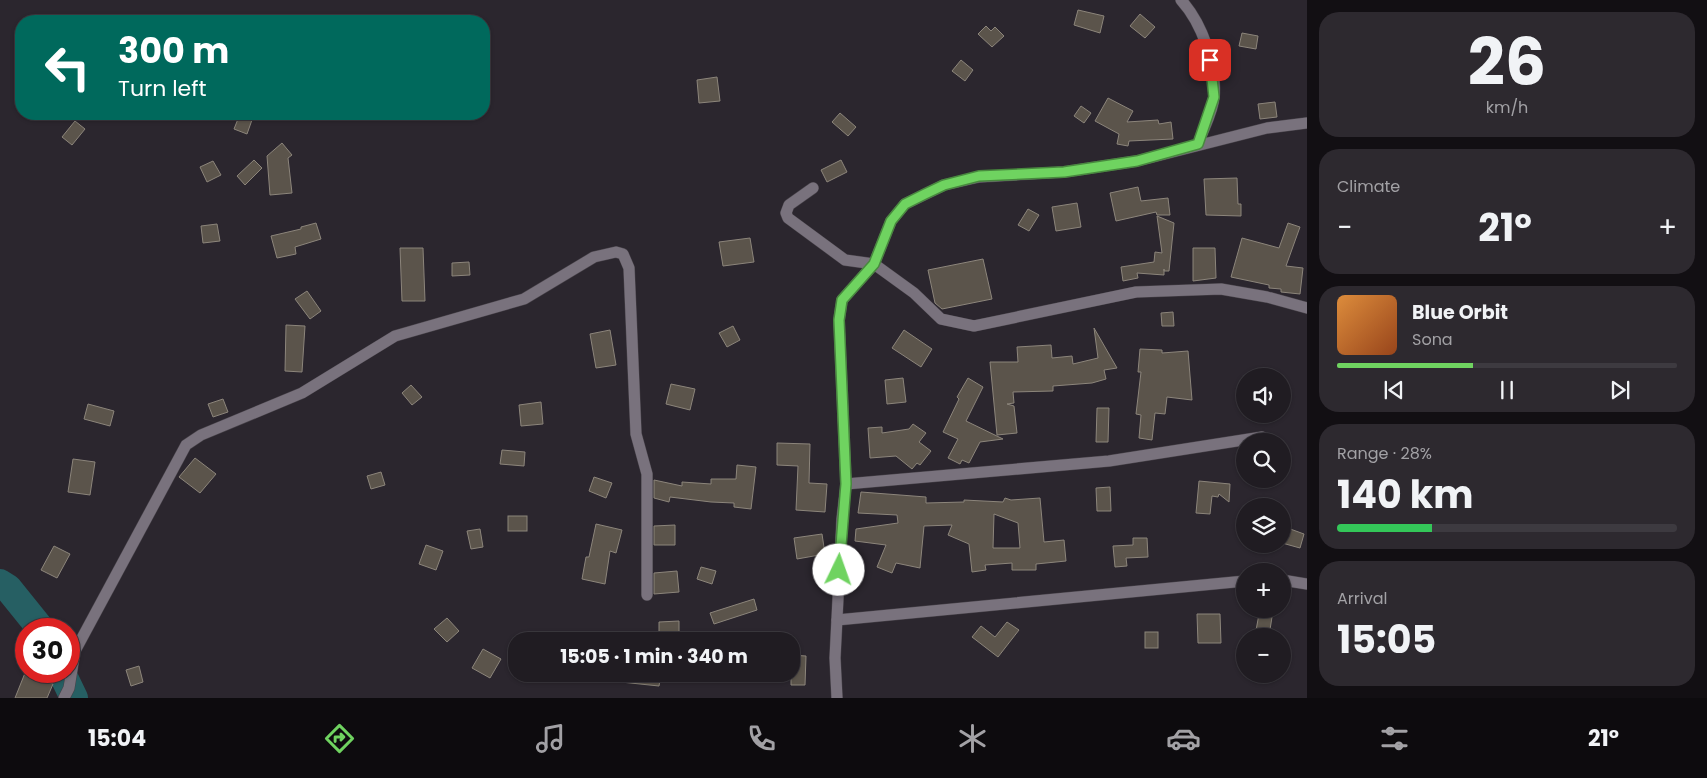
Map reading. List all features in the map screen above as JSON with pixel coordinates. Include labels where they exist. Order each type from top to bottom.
[{"type":"street","points":[[1181,0],[1198,24],[1207,45],[1212,75],[1214,97],[1198,144]]},
{"type":"street","points":[[837,698],[835,658],[842,519],[846,484],[839,320],[842,300],[874,264],[891,221],[905,204],[944,185],[979,176],[1064,172],[1137,161],[1267,128],[1307,123]]},
{"type":"street","points":[[812,188],[789,205],[786,213],[788,218],[845,260],[874,264],[914,293],[941,319],[974,326],[1136,292],[1221,289],[1267,297],[1307,308]]},
{"type":"street","points":[[64,698],[69,688],[75,651],[186,445],[201,435],[302,393],[395,336],[524,299],[594,256],[606,253],[623,254],[629,268],[636,434],[647,474],[646,595]]},
{"type":"street","points":[[846,484],[1109,461],[1236,441]]},
{"type":"street","points":[[1291,581],[1307,584]]},
{"type":"street","points":[[837,620],[1236,582]]},
{"type":"building","points":[[1078,10],[1104,16],[1100,33],[1074,25]]},
{"type":"building","points":[[1140,14],[1155,27],[1145,38],[1130,26]]},
{"type":"building","points":[[986,26],[991,31],[995,27],[1004,36],[992,47],[978,34]]},
{"type":"building","points":[[1242,33],[1258,36],[1256,49],[1239,46]]},
{"type":"building","points":[[961,60],[973,70],[965,81],[952,71]]},
{"type":"building","points":[[717,77],[720,101],[699,103],[697,80]]},
{"type":"building","points":[[1108,98],[1133,111],[1127,122],[1158,120],[1159,124],[1171,122],[1173,139],[1129,141],[1128,146],[1117,144],[1119,134],[1095,121]]},
{"type":"building","points":[[1275,102],[1277,117],[1260,119],[1258,104]]},
{"type":"building","points":[[1081,106],[1091,113],[1084,123],[1074,116]]},
{"type":"building","points":[[840,113],[856,127],[848,136],[832,122]]},
{"type":"building","points":[[238,120],[252,120],[247,134],[234,129]]},
{"type":"building","points":[[75,121],[85,129],[72,145],[62,137]]},
{"type":"building","points":[[282,143],[292,155],[288,158],[292,193],[270,195],[267,156]]},
{"type":"building","points":[[254,160],[262,168],[245,185],[237,176]]},
{"type":"building","points":[[841,160],[847,172],[827,182],[821,170]]},
{"type":"building","points":[[213,161],[221,175],[207,182],[200,167]]},
{"type":"building","points":[[1237,178],[1238,204],[1241,204],[1241,216],[1206,215],[1204,179]]},
{"type":"building","points":[[1138,187],[1141,201],[1168,198],[1170,215],[1157,215],[1156,212],[1116,221],[1110,193]]},
{"type":"building","points":[[1077,203],[1081,227],[1056,231],[1052,207]]},
{"type":"building","points":[[1028,209],[1039,215],[1029,231],[1018,225]]},
{"type":"building","points":[[1157,216],[1174,223],[1169,271],[1164,271],[1164,275],[1137,273],[1138,278],[1123,281],[1121,267],[1154,262],[1155,252],[1162,253]]},
{"type":"building","points":[[316,223],[321,239],[295,247],[296,254],[277,258],[271,236],[301,229],[301,227]]},
{"type":"building","points":[[1288,223],[1300,227],[1286,266],[1303,268],[1300,294],[1281,292],[1281,289],[1269,288],[1269,285],[1231,277],[1242,238],[1279,248]]},
{"type":"building","points":[[217,224],[220,241],[203,243],[201,226]]},
{"type":"building","points":[[750,238],[754,262],[723,266],[719,242]]},
{"type":"building","points":[[400,248],[423,248],[425,301],[402,301]]},
{"type":"building","points":[[1193,248],[1215,248],[1216,278],[1193,281]]},
{"type":"building","points":[[983,259],[992,299],[942,309],[935,303],[928,270]]},
{"type":"building","points":[[469,262],[470,275],[452,276],[452,263]]},
{"type":"building","points":[[307,291],[321,311],[310,319],[295,299]]},
{"type":"building","points":[[1173,312],[1174,326],[1162,326],[1161,313]]},
{"type":"building","points":[[286,325],[305,326],[302,372],[285,371]]},
{"type":"building","points":[[733,326],[740,340],[727,347],[719,333]]},
{"type":"building","points":[[1094,328],[1117,368],[1104,370],[1106,379],[1092,383],[1053,386],[1053,391],[1013,392],[1014,403],[1007,404],[1014,406],[1017,433],[997,435],[990,362],[1018,362],[1017,347],[1051,345],[1052,358],[1072,356],[1073,364],[1098,358]]},
{"type":"building","points":[[610,330],[616,365],[596,368],[590,334]]},
{"type":"building","points":[[904,330],[932,349],[921,367],[892,348]]},
{"type":"building","points":[[1140,349],[1162,350],[1162,353],[1188,351],[1192,400],[1167,397],[1165,414],[1155,413],[1152,440],[1139,438],[1141,415],[1136,414],[1141,372],[1138,372]]},
{"type":"building","points":[[903,378],[906,402],[887,404],[885,380]]},
{"type":"building","points":[[968,378],[983,387],[966,421],[1003,439],[980,442],[969,463],[962,460],[960,464],[948,458],[958,439],[943,432],[959,399],[957,397]]},
{"type":"building","points":[[671,384],[695,389],[690,410],[666,404]]},
{"type":"building","points":[[411,385],[422,397],[412,405],[402,393]]},
{"type":"building","points":[[223,399],[228,412],[213,417],[208,404]]},
{"type":"building","points":[[541,402],[543,424],[521,426],[519,405]]},
{"type":"building","points":[[88,404],[114,411],[110,426],[84,419]]},
{"type":"building","points":[[1097,408],[1109,408],[1108,442],[1096,442]]},
{"type":"building","points":[[913,424],[926,433],[919,442],[931,451],[920,465],[917,463],[912,469],[896,456],[870,458],[868,428],[882,427],[882,433],[909,429]]},
{"type":"building","points":[[777,443],[810,444],[809,483],[827,484],[825,512],[796,510],[798,466],[777,465]]},
{"type":"building","points":[[502,450],[525,452],[524,466],[500,464]]},
{"type":"building","points":[[195,458],[216,474],[200,493],[179,477]]},
{"type":"building","points":[[73,459],[95,462],[90,495],[68,492]]},
{"type":"building","points":[[737,465],[756,467],[751,509],[734,507],[734,503],[670,497],[669,502],[654,498],[654,480],[682,486],[682,482],[711,484],[711,479],[736,479]]},
{"type":"building","points":[[381,472],[385,485],[371,489],[367,476]]},
{"type":"building","points":[[594,477],[612,483],[606,498],[589,491]]},
{"type":"building","points":[[1199,481],[1230,484],[1229,502],[1219,494],[1218,497],[1212,496],[1210,514],[1196,513]]},
{"type":"building","points":[[1110,487],[1111,511],[1097,511],[1096,488]]},
{"type":"building","points":[[861,492],[926,497],[926,503],[964,502],[964,500],[1003,502],[1005,498],[1011,500],[1040,498],[1044,542],[1064,540],[1066,561],[1036,564],[1036,570],[1012,570],[1012,563],[985,565],[986,570],[972,572],[969,544],[948,535],[952,525],[924,526],[920,568],[896,563],[892,573],[877,567],[886,545],[855,541],[856,529],[898,523],[897,515],[858,513]],"holes":[[[994,514],[1018,523],[1020,548],[993,548]]]},
{"type":"building","points":[[508,516],[527,516],[527,531],[508,531]]},
{"type":"building","points":[[596,524],[622,530],[616,553],[610,551],[605,584],[582,579],[586,557],[589,557]]},
{"type":"building","points":[[675,525],[675,545],[654,545],[654,526]]},
{"type":"building","points":[[480,529],[483,547],[471,549],[467,531]]},
{"type":"building","points":[[1291,529],[1304,534],[1300,548],[1291,546]]},
{"type":"building","points":[[822,534],[825,554],[797,559],[794,538]]},
{"type":"building","points":[[1133,538],[1147,538],[1148,557],[1126,558],[1127,566],[1115,567],[1113,546],[1133,545]]},
{"type":"building","points":[[426,545],[443,551],[436,570],[419,564]]},
{"type":"building","points":[[54,546],[70,554],[57,578],[41,570]]},
{"type":"building","points":[[701,567],[716,571],[712,584],[697,579]]},
{"type":"building","points":[[677,571],[679,592],[654,594],[654,573]]},
{"type":"building","points":[[754,599],[757,610],[714,624],[710,613]]},
{"type":"building","points":[[1197,614],[1220,614],[1221,643],[1198,643]]},
{"type":"building","points":[[447,618],[459,631],[447,642],[434,629]]},
{"type":"building","points":[[1258,618],[1272,618],[1270,628],[1256,628]]},
{"type":"building","points":[[679,621],[679,632],[659,632],[659,622]]},
{"type":"building","points":[[1007,622],[1019,630],[998,657],[972,637],[981,626],[995,637]]},
{"type":"building","points":[[1145,632],[1158,632],[1158,648],[1145,648]]},
{"type":"building","points":[[483,649],[501,659],[490,678],[472,668]]},
{"type":"building","points":[[800,656],[806,656],[805,685],[791,685],[791,682],[800,682]]},
{"type":"building","points":[[139,666],[143,682],[131,686],[126,670]]},
{"type":"building","points":[[621,682],[660,682],[659,686]]},
{"type":"building","points":[[21,683],[53,684],[47,698],[15,698]]},
{"type":"waterway","points":[[0,583],[8,588],[32,618]]},
{"type":"waterway","points":[[67,683],[74,698]]},
{"type":"route","points":[[839,570],[846,484],[839,320],[842,300],[874,264],[891,221],[905,204],[944,185],[979,176],[1064,172],[1137,161],[1198,144],[1214,97],[1210,60]]}]
